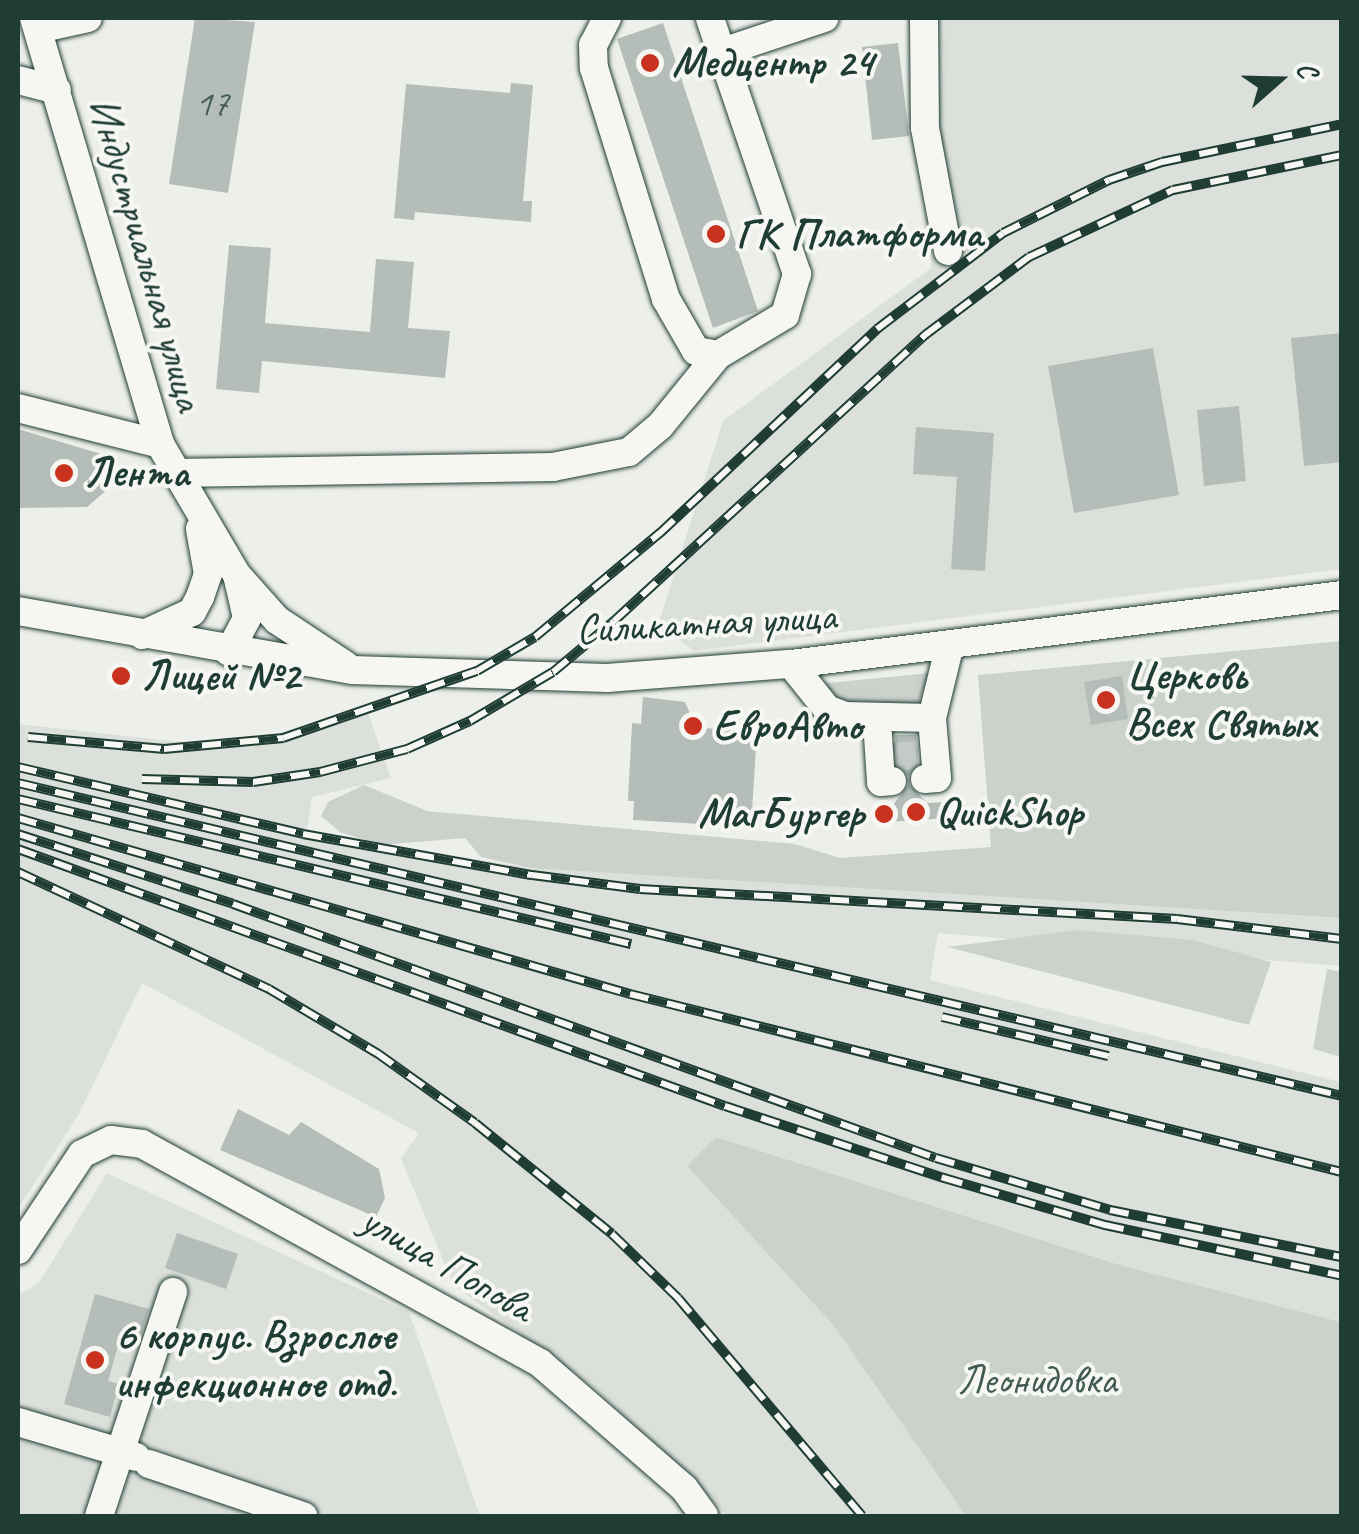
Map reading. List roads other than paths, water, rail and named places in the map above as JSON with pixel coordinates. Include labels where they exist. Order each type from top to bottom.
[{"type":"street","points":[[36,24],[88,18]]},
{"type":"street","points":[[175,473],[553,467],[629,452],[660,426],[718,355],[785,315],[797,274],[710,18]]},
{"type":"street","points":[[722,52],[824,18]]},
{"type":"street","points":[[924,18],[925,128],[948,251]]},
{"type":"street","points":[[605,19],[593,45],[594,68],[666,299],[696,351],[718,355]]},
{"type":"street","name":"Индустриальная улица","points":[[36,24],[160,444],[194,509],[237,576],[277,620],[352,670]]},
{"type":"street","points":[[18,80],[56,90]]},
{"type":"street","points":[[18,408],[160,444]]},
{"type":"street","name":"Индустриальная улица","points":[[139,636],[192,612],[200,597],[208,574],[194,509]]},
{"type":"street","name":"Индустриальная улица","points":[[230,652],[247,618],[237,576]]},
{"type":"street","name":"Силикатная улица","points":[[18,611],[139,636],[352,670],[607,678],[791,664],[1342,595]]},
{"type":"street","points":[[791,664],[828,709],[884,749],[929,746],[950,644]]},
{"type":"street","name":"улица Попова","points":[[18,1250],[82,1154],[112,1140],[153,1150],[540,1364],[684,1488],[704,1516]]},
{"type":"street","points":[[99,1516],[135,1458],[173,1292]]},
{"type":"street","points":[[18,1422],[303,1516]]},
{"type":"tunnel","points":[[890,757],[924,755]]},
{"type":"railway","points":[[28,737],[164,749],[283,738],[477,671],[535,637],[660,533],[877,329],[1003,233],[1109,180],[1162,162],[1342,124]]},
{"type":"railway","points":[[142,779],[253,782],[320,772],[407,749],[470,721],[553,672],[614,621],[925,335],[1029,257],[1173,190],[1342,155]]},
{"type":"railway","points":[[18,767],[303,834],[532,875],[640,889],[1177,919],[1342,939]]},
{"type":"railway","points":[[18,783],[1342,1096]]},
{"type":"railway","points":[[18,799],[631,944]]},
{"type":"railway","points":[[18,818],[630,994],[1342,1172]]},
{"type":"railway","points":[[18,834],[233,904],[936,1158],[1110,1210],[1342,1257]]},
{"type":"railway","points":[[18,849],[725,1106],[944,1178],[1105,1225],[1342,1276]]},
{"type":"railway","points":[[18,872],[269,989],[377,1053],[475,1123],[612,1234],[678,1298],[862,1516]]},
{"type":"railway","points":[[942,1017],[1108,1056]]},
{"type":"place","name":"Медцентр 24","points":[[650,63]]},
{"type":"place","name":"ГК Платформа","points":[[716,234]]},
{"type":"place","name":"Лента","points":[[64,473]]},
{"type":"place","name":"Лицей №2","points":[[121,676]]},
{"type":"place","name":"Церковь Всех Святых","points":[[1106,700]]},
{"type":"place","name":"ЕвроАвто","points":[[693,726]]},
{"type":"place","name":"QuickShop","points":[[916,812]]},
{"type":"place","name":"МагБургер","points":[[884,814]]},
{"type":"place","name":"6 корпус. Взрослое инфекционное отд.","points":[[95,1360]]},
{"type":"park label","name":"Леонидовка","points":[[1037,1380]]}]
